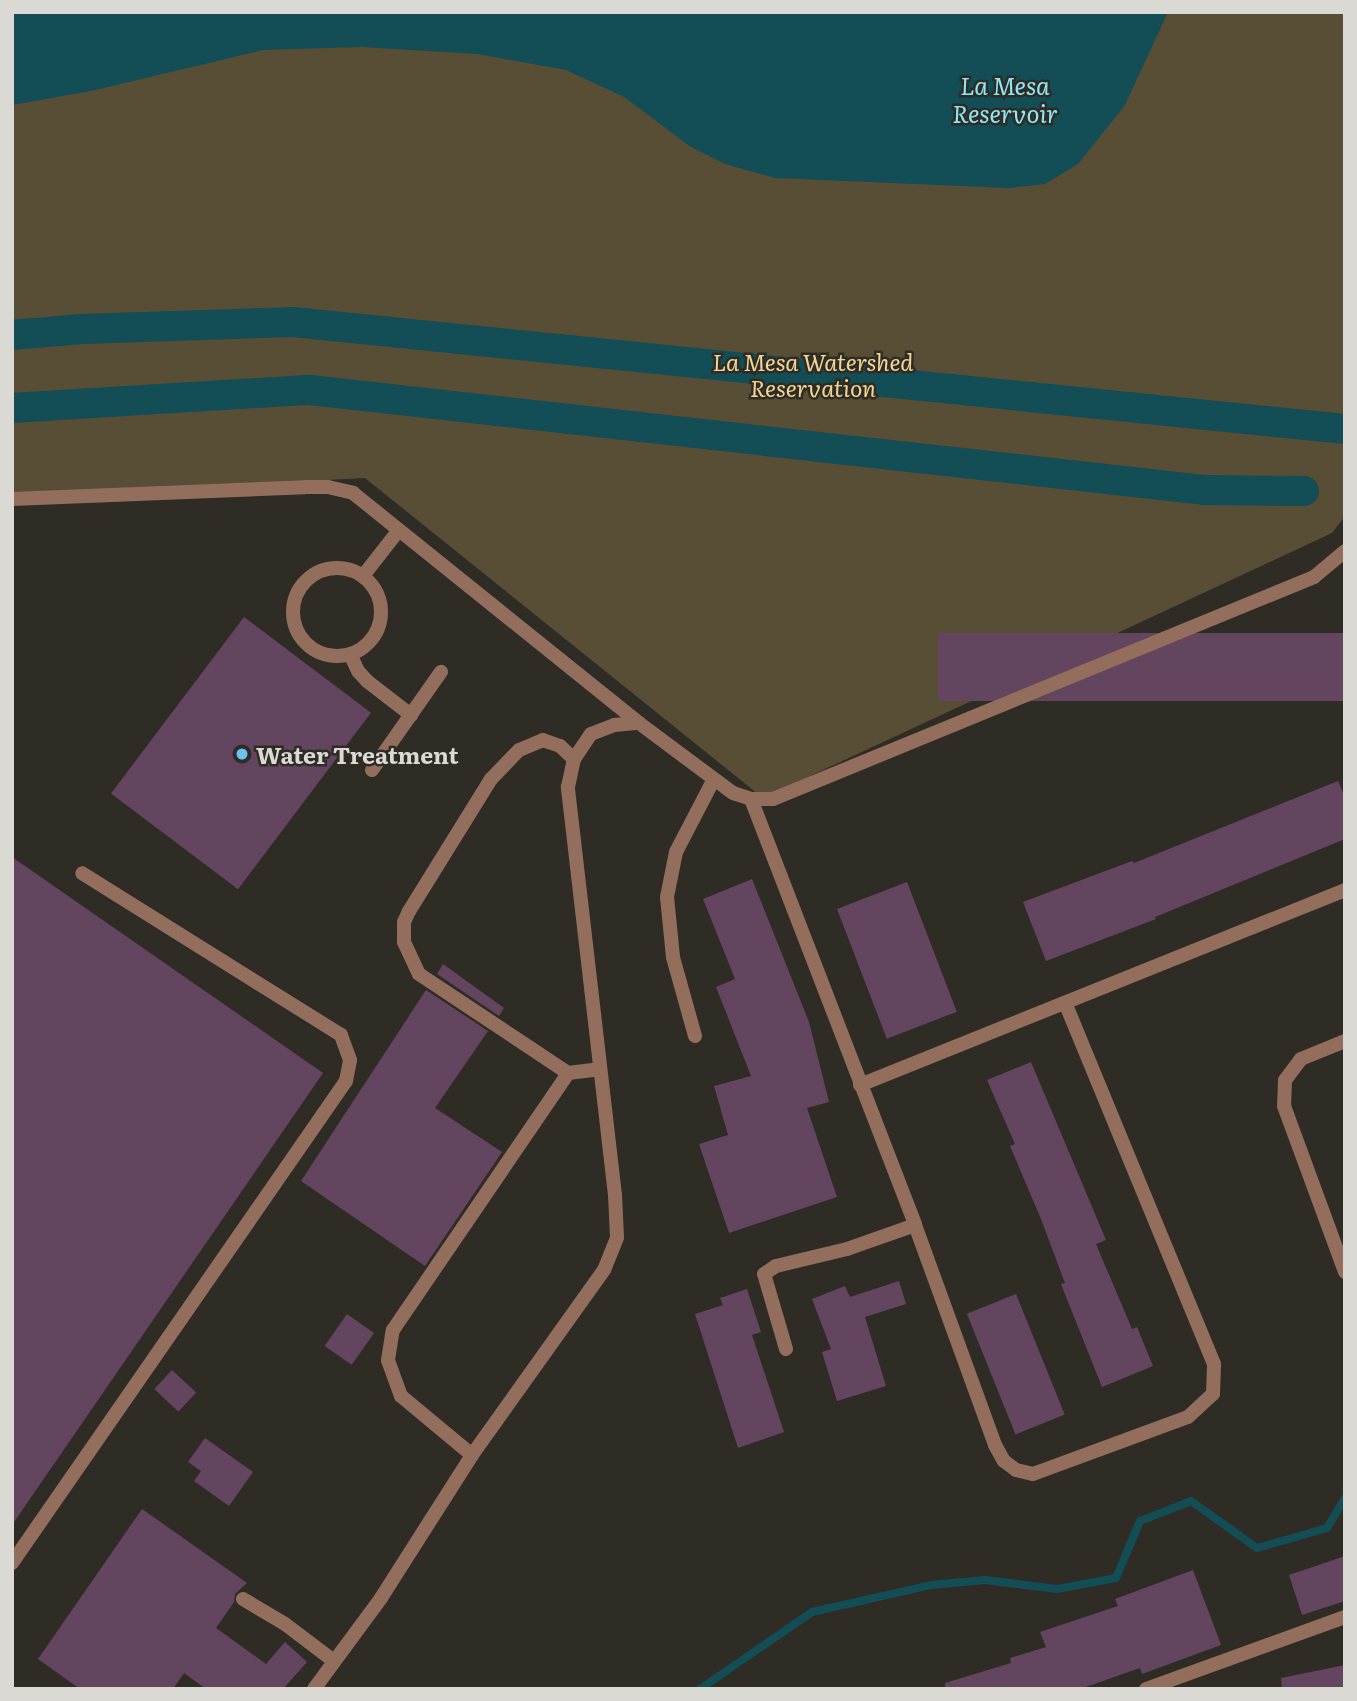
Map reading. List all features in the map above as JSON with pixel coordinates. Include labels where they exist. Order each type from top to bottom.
[{"type":"street","points":[[12,499],[328,487],[353,493],[639,723],[733,793],[751,799],[773,799],[1314,577],[1345,551]]},
{"type":"street","points":[[363,576],[399,530]]},
{"type":"street","points":[[337,567],[363,576],[379,598],[382,612],[373,638],[351,656],[323,654],[301,638],[295,626],[295,598],[311,576],[323,569],[337,567]]},
{"type":"street","points":[[351,656],[358,671],[367,681],[411,715]]},
{"type":"street","points":[[372,770],[441,671]]},
{"type":"street","points":[[314,1689],[381,1598],[472,1455],[604,1270],[617,1237],[615,1195],[568,787],[574,759],[591,734],[614,725],[639,723]]},
{"type":"street","points":[[574,759],[560,746],[544,740],[519,750],[491,779],[404,922],[404,942],[419,974],[568,1073],[599,1069]]},
{"type":"street","points":[[695,1036],[673,957],[667,897],[676,852],[714,779]]},
{"type":"street","points":[[751,799],[915,1225],[995,1445],[1004,1461],[1016,1471],[1032,1474],[1188,1418],[1213,1394],[1214,1364],[1065,1003]]},
{"type":"street","points":[[12,1563],[346,1082],[350,1060],[341,1035],[82,873]]},
{"type":"street","points":[[860,1085],[1345,890]]},
{"type":"street","points":[[1345,1041],[1301,1059],[1285,1080],[1284,1106],[1345,1272]]},
{"type":"street","points":[[472,1455],[401,1396],[388,1360],[393,1330],[568,1073]]},
{"type":"street","points":[[786,1349],[764,1274],[776,1266],[847,1249],[915,1225]]},
{"type":"street","points":[[243,1599],[285,1624],[334,1661]]},
{"type":"street","points":[[1146,1689],[1345,1617]]},
{"type":"green space","name":"La Mesa Watershed Reservation","points":[[12,12],[1345,12],[1345,516],[1332,533],[763,798],[365,478],[12,496]]},
{"type":"water","name":"La Mesa Reservoir","points":[[12,12],[1168,12],[1125,105],[1078,164],[1045,184],[1009,188],[775,178],[725,164],[691,147],[624,97],[566,70],[477,54],[361,47],[263,50],[91,91],[12,105]]},
{"type":"building","name":"Water Treatment","points":[[244,617],[371,713],[238,889],[111,793]]},
{"type":"building","points":[[938,633],[1345,633],[1345,701],[938,701]]},
{"type":"building","points":[[1338,781],[1345,797],[1345,839],[1155,917],[1156,919],[1046,961],[1023,902],[1132,861],[1134,863]]},
{"type":"building","points":[[12,857],[323,1073],[12,1525]]},
{"type":"building","points":[[752,879],[809,1022],[829,1102],[807,1108],[837,1197],[729,1233],[699,1144],[728,1135],[714,1086],[751,1076],[716,987],[735,979],[703,899]]},
{"type":"building","points":[[907,882],[957,1012],[887,1039],[837,909]]},
{"type":"building","points":[[443,964],[504,1008],[499,1016],[437,974]]},
{"type":"building","points":[[426,990],[488,1031],[435,1108],[502,1152],[425,1266],[301,1181]]},
{"type":"building","points":[[1031,1062],[1106,1240],[1096,1244],[1132,1329],[1137,1327],[1153,1366],[1102,1387],[1061,1284],[1065,1283],[1041,1219],[1010,1146],[1015,1144],[987,1080]]},
{"type":"building","points":[[899,1281],[906,1304],[865,1317],[886,1386],[837,1401],[822,1352],[831,1349],[812,1299],[845,1286],[850,1297]]},
{"type":"building","points":[[747,1289],[761,1332],[752,1335],[784,1432],[738,1448],[695,1314],[723,1305],[720,1298]]},
{"type":"building","points":[[1016,1294],[1065,1415],[1016,1434],[967,1314]]},
{"type":"building","points":[[347,1314],[374,1333],[352,1365],[325,1346]]},
{"type":"building","points":[[172,1370],[196,1393],[178,1412],[154,1389]]},
{"type":"building","points":[[205,1438],[253,1472],[229,1506],[194,1481],[201,1471],[188,1462]]},
{"type":"building","points":[[142,1509],[247,1583],[235,1594],[234,1602],[216,1628],[266,1664],[285,1642],[307,1662],[283,1689],[206,1689],[184,1673],[173,1689],[80,1689],[38,1659]]},
{"type":"building","points":[[1345,1556],[1345,1601],[1302,1615],[1289,1575]]},
{"type":"building","points":[[1193,1570],[1221,1645],[1142,1674],[1140,1668],[1080,1689],[945,1689],[945,1683],[1011,1663],[1010,1658],[1046,1647],[1040,1632],[1118,1606],[1115,1599]]},
{"type":"building","points":[[1345,1665],[1345,1689],[1282,1689],[1281,1678]]},
{"type":"waterway","points":[[12,335],[82,329],[293,322],[1345,429]]},
{"type":"waterway","points":[[12,408],[310,390],[1205,490],[1304,491]]},
{"type":"waterway","points":[[700,1689],[812,1612],[932,1585],[985,1580],[1057,1589],[1116,1578],[1140,1521],[1191,1501],[1257,1548],[1327,1528],[1345,1498]]},
{"type":"place","name":"Water Treatment","points":[[242,754]]}]
